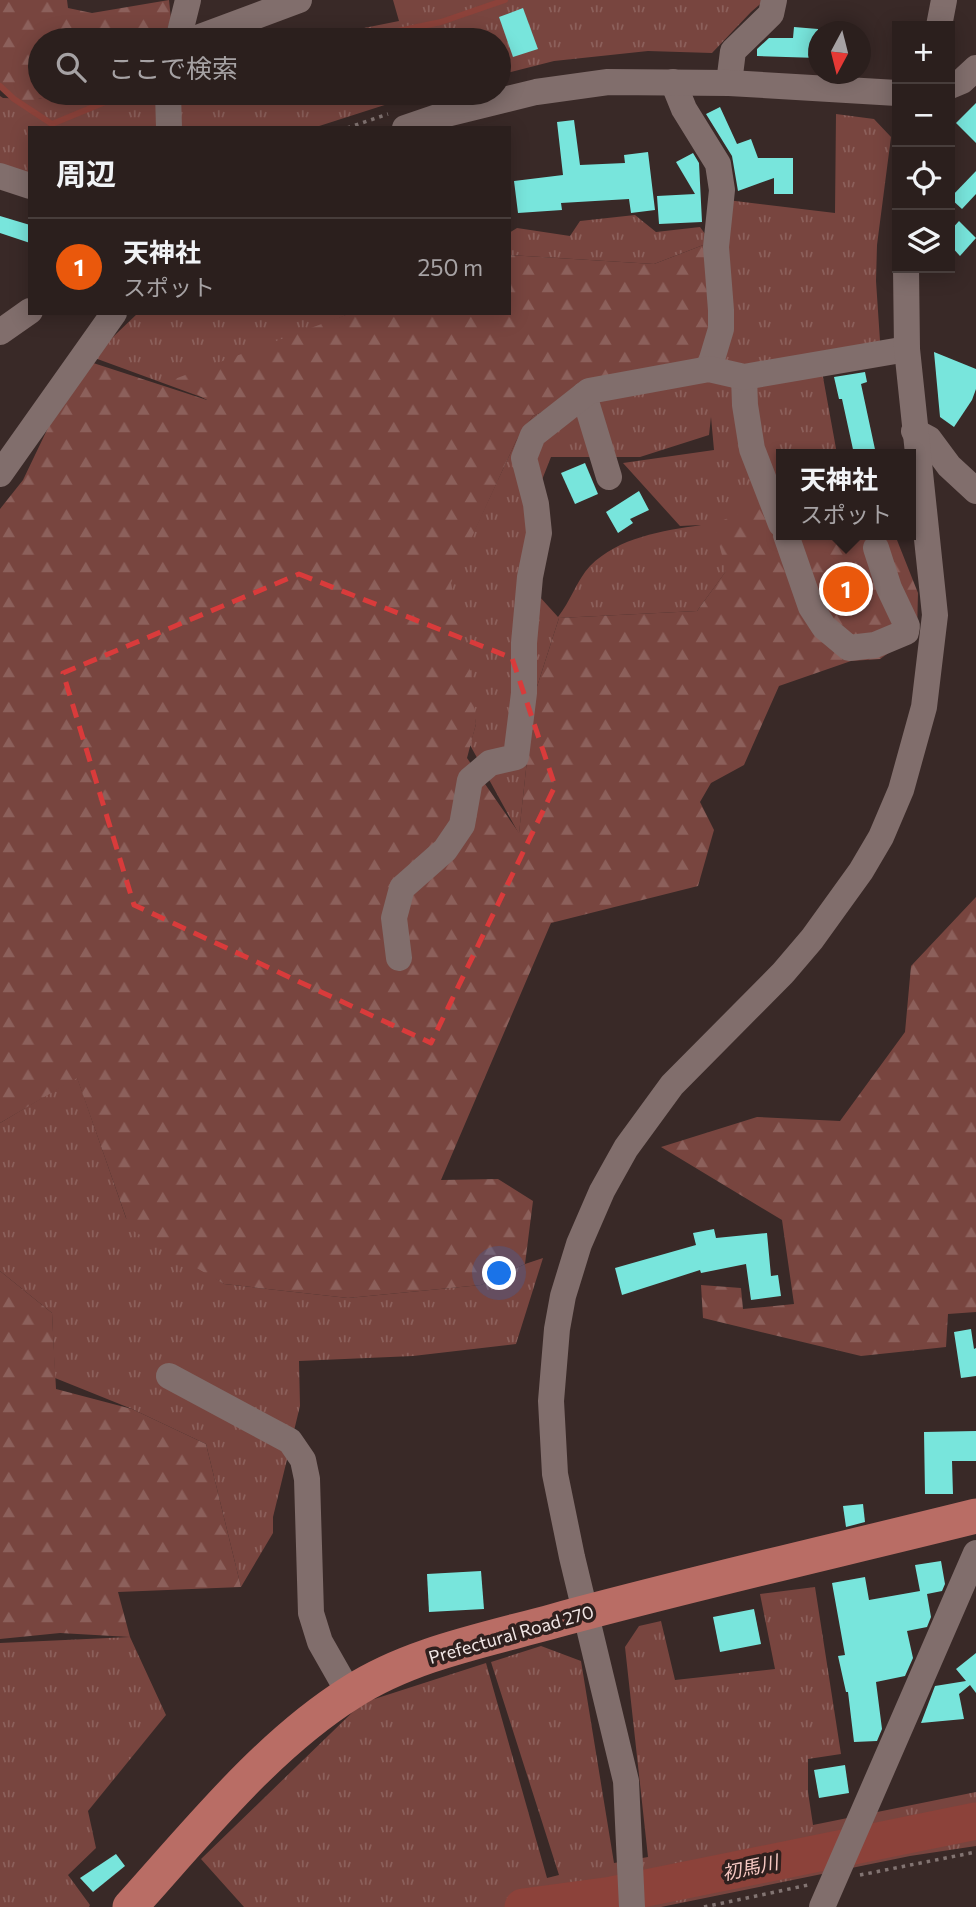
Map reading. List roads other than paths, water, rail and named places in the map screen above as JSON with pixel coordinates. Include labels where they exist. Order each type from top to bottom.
[{"type":"main road","name":"Prefectural Road 270","points":[[130,1907],[239,1787],[303,1728],[349,1693],[432,1654],[586,1612],[976,1516]]},
{"type":"street","points":[[181,28],[188,0]]},
{"type":"street","points":[[224,28],[299,0]]},
{"type":"street","points":[[729,83],[733,51],[771,14],[774,0]]},
{"type":"street","points":[[940,21],[944,0]]},
{"type":"street","points":[[954,84],[976,68]]},
{"type":"street","points":[[511,98],[608,82],[729,83],[892,93]]},
{"type":"street","points":[[673,82],[684,109],[718,164],[722,190],[716,247],[722,310],[721,329],[709,369]]},
{"type":"street","points":[[168,105],[169,126]]},
{"type":"street","points":[[411,126],[483,105]]},
{"type":"street","points":[[0,176],[28,185]]},
{"type":"street","points":[[906,273],[906,349],[916,449]]},
{"type":"street","points":[[0,332],[28,312]]},
{"type":"street","points":[[0,474],[113,315]]},
{"type":"street","points":[[399,958],[394,918],[402,888],[445,850],[462,825],[470,780],[490,763],[516,757],[524,693],[524,643],[530,577],[539,533],[536,504],[524,458],[533,435],[589,391],[709,369],[744,377],[906,349]]},
{"type":"street","points":[[744,377],[752,449],[776,511]]},
{"type":"street","points":[[584,395],[609,477]]},
{"type":"street","points":[[914,432],[929,439],[948,466],[976,491]]},
{"type":"street","points":[[632,1907],[626,1781],[562,1514],[551,1433],[553,1360],[566,1286],[579,1244],[594,1209],[626,1148],[672,1085],[783,973],[812,939],[861,871],[881,837],[901,790],[925,707],[935,615],[916,449]]},
{"type":"street","points":[[788,540],[811,607],[824,627],[849,648],[875,645],[906,632],[907,626],[889,588],[876,548]]},
{"type":"street","points":[[169,1376],[290,1441],[303,1460],[307,1479],[311,1613],[320,1642],[349,1693]]},
{"type":"street","points":[[822,1907],[976,1553]]},
{"type":"waterway","points":[[412,28],[441,22],[505,0]]},
{"type":"waterway","points":[[0,86],[14,99],[52,124],[98,105]]},
{"type":"waterway","name":"初馬川","points":[[523,1907],[612,1895],[976,1821]]},
{"type":"place","name":"天神社","points":[[846,589]]}]
